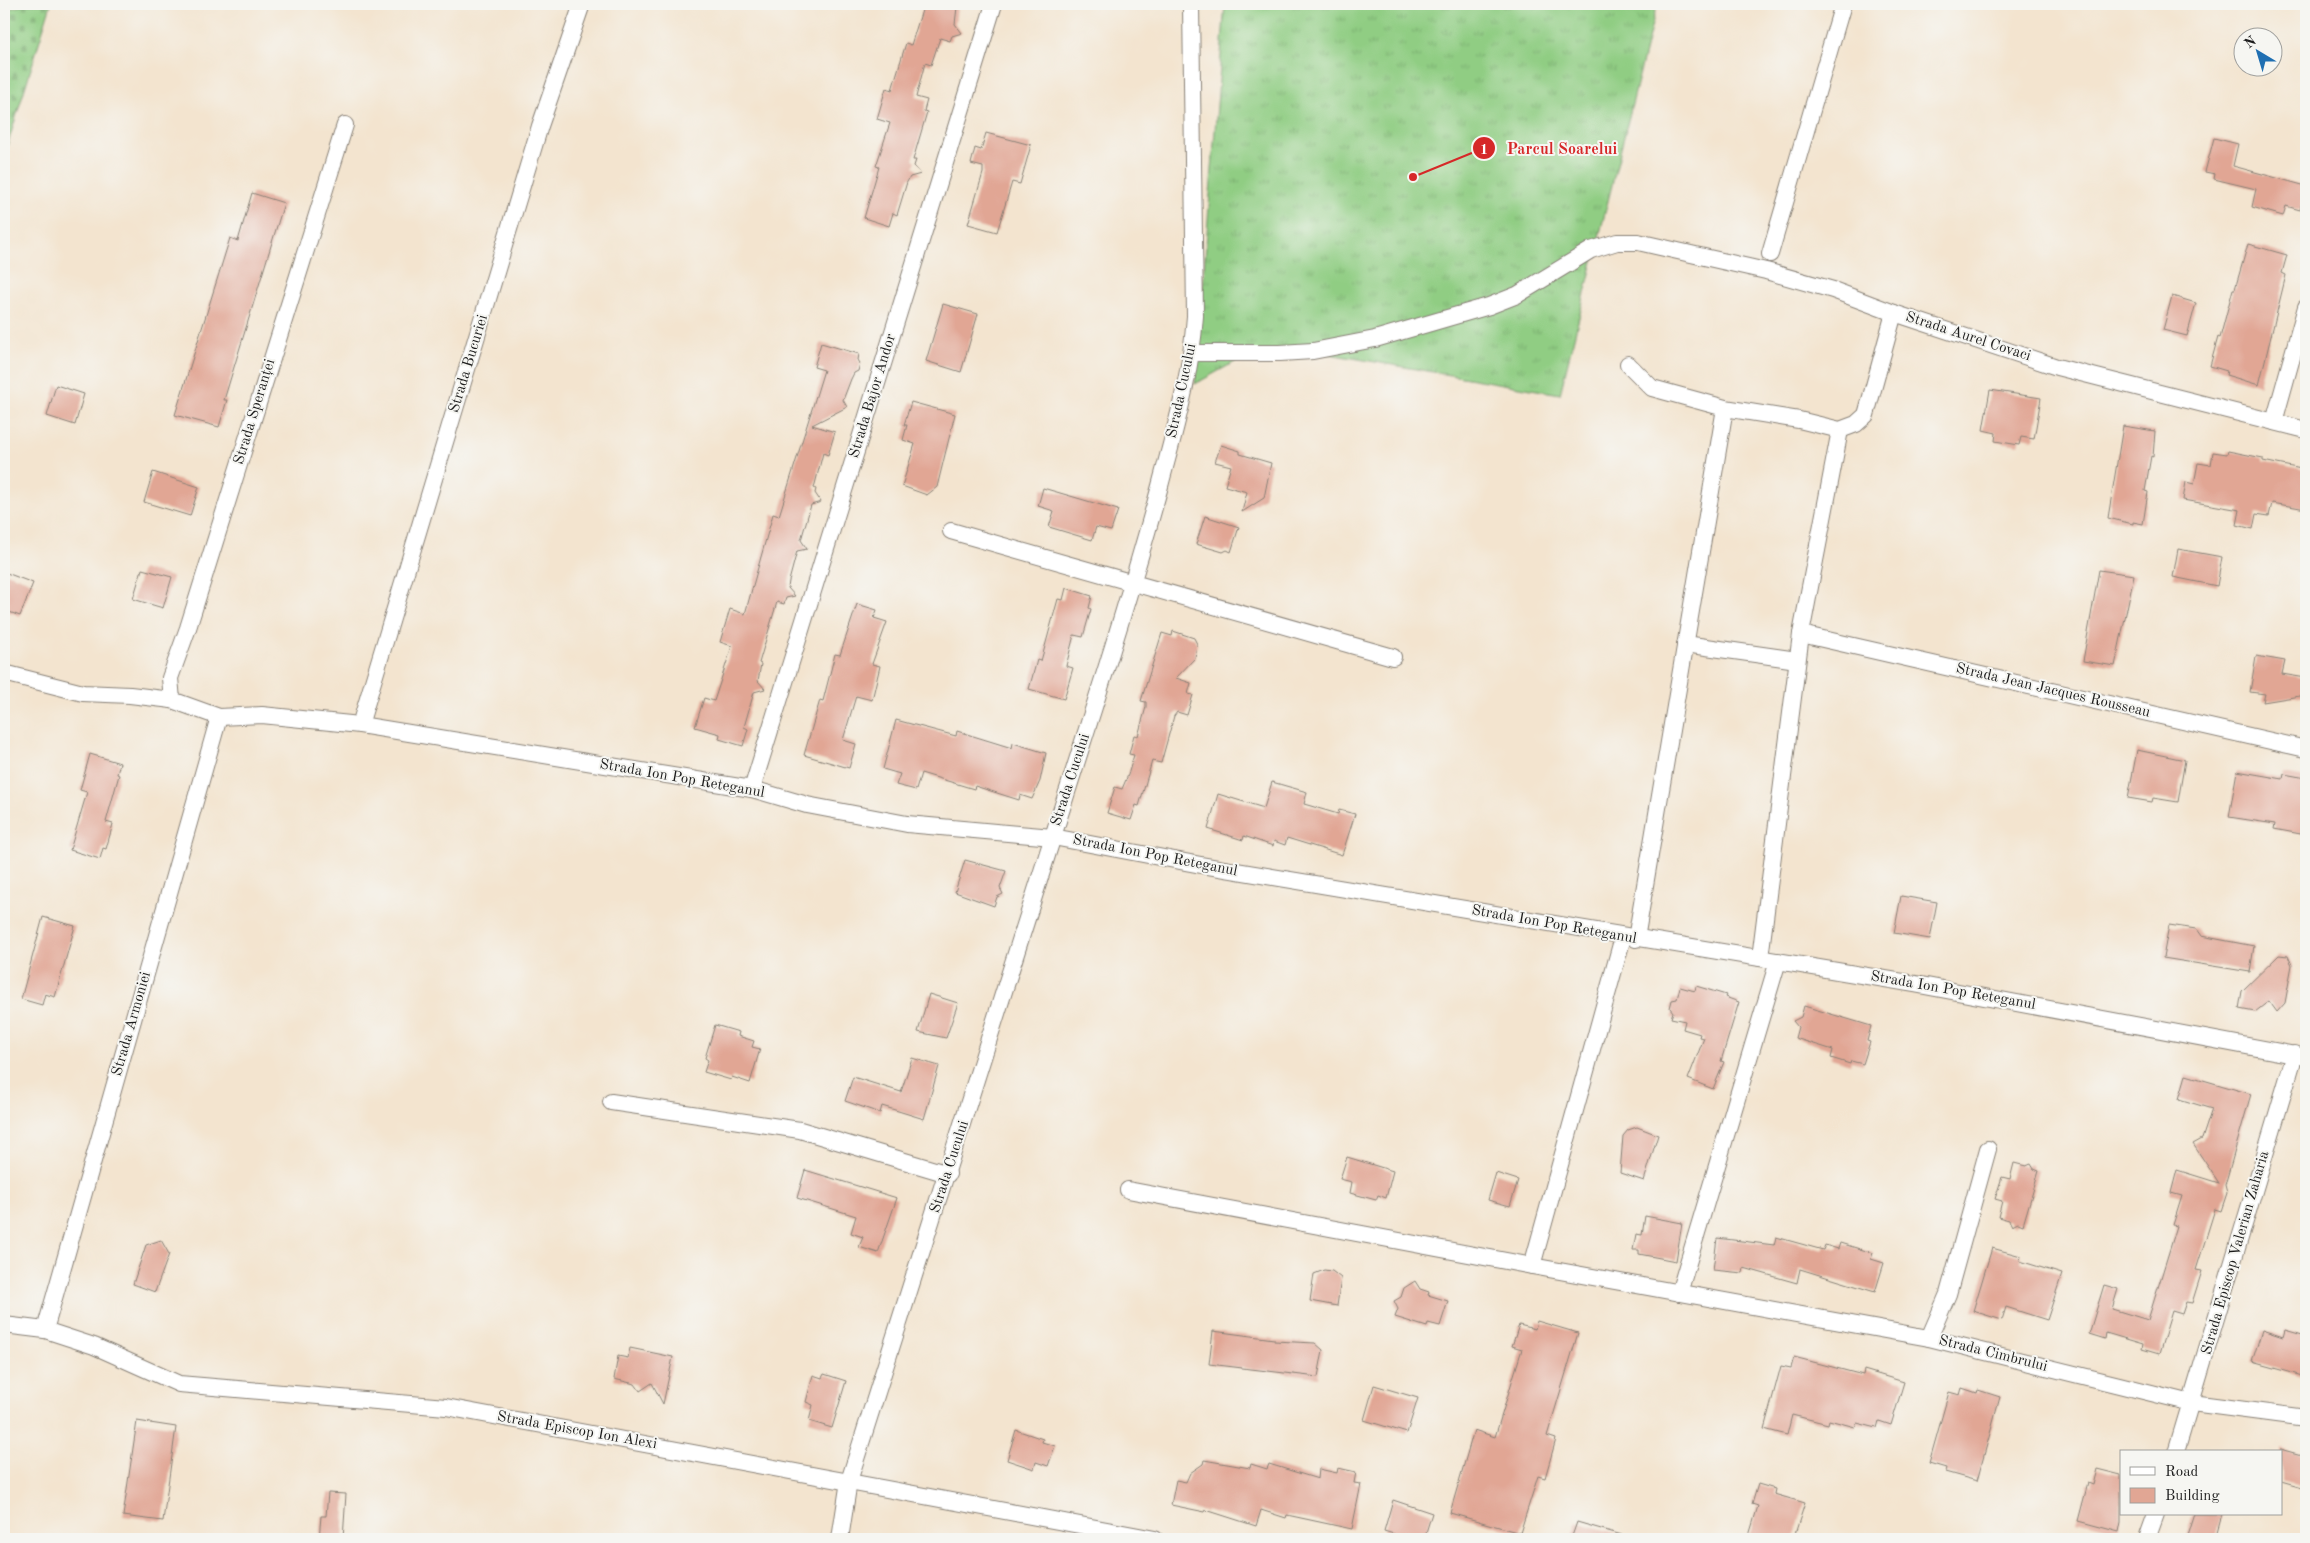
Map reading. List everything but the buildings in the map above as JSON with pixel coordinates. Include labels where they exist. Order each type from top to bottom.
[{"type":"street","name":"Strada Bucuriei","points":[[360,725],[540,126],[582,4]]},
{"type":"street","name":"Strada Bajor Andor","points":[[752,789],[994,4]]},
{"type":"street","name":"Strada Cucului","points":[[840,1539],[849,1480],[948,1174],[1133,583],[1183,400],[1192,353],[1194,316],[1192,4]]},
{"type":"street","points":[[1770,254],[1843,4]]},
{"type":"street","name":"Strada Speranței","points":[[172,700],[170,678],[188,628],[345,125]]},
{"type":"street","points":[[1192,353],[1313,351],[1376,339],[1489,306],[1510,298],[1591,250],[1617,242],[1638,242],[1766,271],[1833,290],[1894,313]]},
{"type":"street","points":[[2274,422],[2306,307]]},
{"type":"street","name":"Strada Aurel Covaci","points":[[1840,430],[1856,424],[1866,415],[1894,313],[2057,367],[2306,430]]},
{"type":"street","points":[[1628,364],[1652,388],[1725,408],[1799,420],[1840,430],[1797,660],[1760,958]]},
{"type":"street","points":[[1532,1266],[1630,938],[1685,644],[1725,408]]},
{"type":"street","points":[[951,531],[1393,657]]},
{"type":"street","name":"Strada Jean Jacques Rousseau","points":[[1801,634],[2306,749]]},
{"type":"street","points":[[1685,644],[1797,660]]},
{"type":"street","name":"Strada Ion Pop Reteganul","points":[[4,673],[83,693],[130,695],[172,700],[219,717],[262,715],[360,725],[752,789],[807,805],[907,824],[1053,837],[1200,865],[1915,984],[2301,1055]]},
{"type":"street","name":"Strada Armoniei","points":[[45,1330],[219,717]]},
{"type":"street","points":[[1679,1293],[1778,961]]},
{"type":"street","name":"Strada Episcop Valerian Zaharia","points":[[2177,1450],[2301,1055]]},
{"type":"street","points":[[611,1102],[800,1130],[948,1174]]},
{"type":"street","name":"Strada Cimbrului","points":[[1988,1149],[1948,1294],[1928,1338],[2192,1403],[2306,1418]]},
{"type":"street","points":[[1128,1190],[1928,1338]]},
{"type":"street","name":"Strada Episcop Ion Alexi","points":[[4,1325],[45,1330],[94,1346],[179,1384],[446,1407],[849,1480],[1109,1536],[1155,1539]]},
{"type":"street","points":[[2148,1539],[2155,1516]]},
{"type":"green space","points":[[27,4],[51,4],[4,156],[4,10]]},
{"type":"green space","points":[[1225,4],[1657,4],[1560,394],[1306,350],[1244,357],[1195,384]]},
{"type":"place","name":"Parcul Soarelui","points":[[1413,177]]}]
